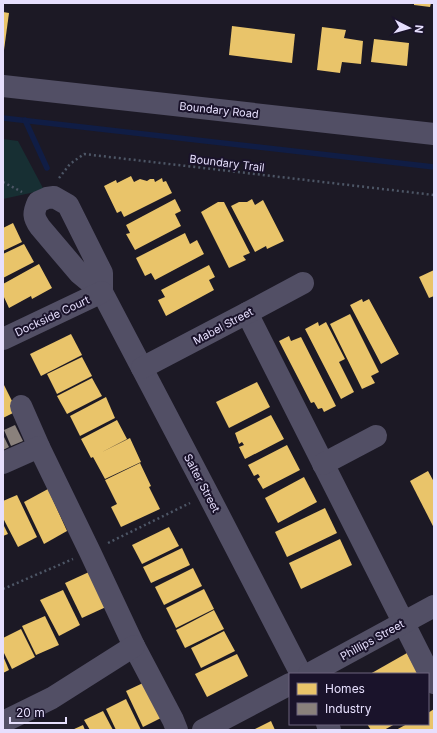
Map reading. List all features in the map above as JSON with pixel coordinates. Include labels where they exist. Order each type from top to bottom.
[{"type":"street","name":"Boundary Road","points":[[3,86],[434,134]]},
{"type":"street","name":"Salter Street","points":[[102,292],[102,273],[68,206],[54,197],[38,202],[34,211],[35,220],[79,273],[102,292],[301,673]]},
{"type":"street","name":"Mabel Street","points":[[142,368],[303,283]]},
{"type":"street","name":"Dockside Court","points":[[3,339],[102,292]]},
{"type":"street","points":[[247,313],[429,673]]},
{"type":"street","points":[[21,406],[134,646],[177,730]]},
{"type":"street","points":[[323,464],[376,436]]},
{"type":"street","points":[[3,463],[39,447]]},
{"type":"street","name":"Phillips Street","points":[[311,673],[434,606]]},
{"type":"street","points":[[3,722],[52,698],[134,646]]},
{"type":"street","points":[[429,673],[434,683]]},
{"type":"street","points":[[203,730],[289,685]]},
{"type":"path","name":"Boundary Trail","points":[[38,202],[70,164],[84,154],[434,195]]},
{"type":"green space","points":[[3,139],[18,141],[44,190],[3,199]]},
{"type":"building: Homes","points":[[414,3],[431,3],[430,7],[414,5]]},
{"type":"building: Homes","points":[[3,12],[9,13],[4,50],[3,50]]},
{"type":"building: Homes","points":[[232,26],[295,34],[292,63],[229,55]]},
{"type":"building: Homes","points":[[322,27],[346,30],[344,38],[363,41],[361,64],[342,62],[340,73],[317,70]]},
{"type":"building: Homes","points":[[374,39],[409,43],[407,66],[371,62]]},
{"type":"building: Homes","points":[[131,176],[134,182],[140,179],[147,181],[154,179],[155,182],[162,178],[163,182],[166,181],[172,193],[124,217],[121,211],[117,213],[104,186],[116,180],[117,183]]},
{"type":"building: Homes","points":[[175,199],[181,211],[175,214],[181,226],[135,250],[126,234],[130,233],[126,225]]},
{"type":"building: Homes","points":[[252,199],[255,205],[263,200],[284,241],[267,249],[266,246],[255,252],[231,206],[239,202],[247,202]]},
{"type":"building: Homes","points":[[218,202],[224,202],[250,253],[243,256],[246,260],[229,268],[201,212]]},
{"type":"building: Homes","points":[[13,223],[22,242],[3,251],[3,228]]},
{"type":"building: Homes","points":[[185,233],[190,244],[197,240],[204,254],[155,280],[151,273],[145,276],[136,258]]},
{"type":"building: Homes","points":[[24,244],[34,262],[3,278],[3,254]]},
{"type":"building: Homes","points":[[39,264],[52,288],[32,299],[31,296],[9,308],[3,295],[3,284]]},
{"type":"building: Homes","points":[[209,265],[215,277],[209,280],[214,290],[166,316],[158,300],[165,297],[161,290]]},
{"type":"building: Homes","points":[[434,270],[434,296],[429,298],[419,277]]},
{"type":"building: Homes","points":[[362,299],[363,302],[369,299],[399,354],[381,364],[350,305]]},
{"type":"building: Homes","points":[[350,314],[379,372],[371,376],[375,383],[362,389],[330,324]]},
{"type":"building: Homes","points":[[318,322],[319,326],[326,322],[345,359],[339,362],[354,392],[341,399],[305,329]]},
{"type":"building: Homes","points":[[71,334],[82,355],[41,376],[30,354]]},
{"type":"building: Homes","points":[[289,336],[291,341],[301,337],[336,406],[324,412],[322,408],[318,409],[314,402],[311,403],[279,341]]},
{"type":"building: Homes","points":[[82,357],[92,376],[57,394],[47,374]]},
{"type":"building: Homes","points":[[92,378],[102,396],[67,414],[57,396]]},
{"type":"building: Homes","points":[[257,382],[270,407],[229,428],[216,402]]},
{"type":"building: Homes","points":[[3,383],[17,411],[3,418]]},
{"type":"building: Homes","points":[[106,397],[115,418],[80,436],[70,416]]},
{"type":"building: Homes","points":[[271,415],[284,439],[245,459],[239,447],[244,445],[242,442],[239,444],[235,433]]},
{"type":"building: Homes","points":[[117,420],[127,439],[102,452],[130,438],[141,462],[105,479],[93,457],[91,458],[81,439]]},
{"type":"building: Homes","points":[[287,445],[300,470],[263,489],[257,479],[260,477],[258,474],[254,476],[248,465]]},
{"type":"building: Homes","points":[[140,463],[151,486],[149,487],[160,509],[121,527],[111,507],[117,504],[105,480]]},
{"type":"building: Homes","points":[[428,471],[434,482],[434,528],[410,481]]},
{"type":"building: Homes","points":[[304,477],[317,502],[278,523],[265,498]]},
{"type":"building: Homes","points":[[48,489],[67,531],[44,544],[24,502]]},
{"type":"building: Homes","points":[[17,495],[37,537],[18,547],[3,518],[3,501]]},
{"type":"building: Homes","points":[[325,508],[337,533],[287,557],[275,532]]},
{"type":"building: Homes","points":[[3,524],[8,534],[3,536]]},
{"type":"building: Homes","points":[[169,527],[179,546],[142,564],[132,545]]},
{"type":"building: Homes","points":[[340,539],[352,565],[301,589],[289,563]]},
{"type":"building: Homes","points":[[182,548],[190,565],[151,583],[143,567]]},
{"type":"building: Homes","points":[[193,568],[202,586],[164,605],[155,587]]},
{"type":"building: Homes","points":[[89,572],[106,607],[82,618],[65,583]]},
{"type":"building: Homes","points":[[204,589],[214,609],[176,628],[166,608]]},
{"type":"building: Homes","points":[[63,590],[80,625],[59,636],[40,600]]},
{"type":"building: Homes","points":[[214,610],[224,629],[185,648],[176,630]]},
{"type":"building: Homes","points":[[45,616],[59,645],[36,655],[22,626]]},
{"type":"building: Homes","points":[[21,629],[35,657],[12,669],[3,651],[3,638]]},
{"type":"building: Homes","points":[[224,631],[235,651],[201,668],[191,648]]},
{"type":"building: Homes","points":[[407,653],[417,673],[372,673]]},
{"type":"building: Homes","points":[[237,654],[248,676],[207,697],[195,674]]},
{"type":"building: Homes","points":[[3,656],[9,670],[3,673]]},
{"type":"building: Homes","points":[[143,683],[161,718],[143,727],[126,691]]},
{"type":"building: Homes","points":[[126,699],[141,730],[116,730],[106,709]]},
{"type":"building: Homes","points":[[434,709],[434,730],[396,730],[405,725],[429,725],[429,712]]},
{"type":"building: Homes","points":[[103,711],[113,730],[90,730],[84,720]]},
{"type":"building: Homes","points":[[271,721],[275,730],[253,730]]},
{"type":"building: Homes","points":[[83,725],[85,730],[72,730]]},
{"type":"building: Homes","points":[[368,725],[393,725],[384,730],[371,730]]},
{"type":"building: Industry","points":[[15,425],[23,441],[11,446],[4,430]]},
{"type":"building: Industry","points":[[3,435],[9,447],[3,450]]},
{"type":"waterway","points":[[3,118],[434,167]]},
{"type":"waterway","points":[[25,120],[47,168]]}]
